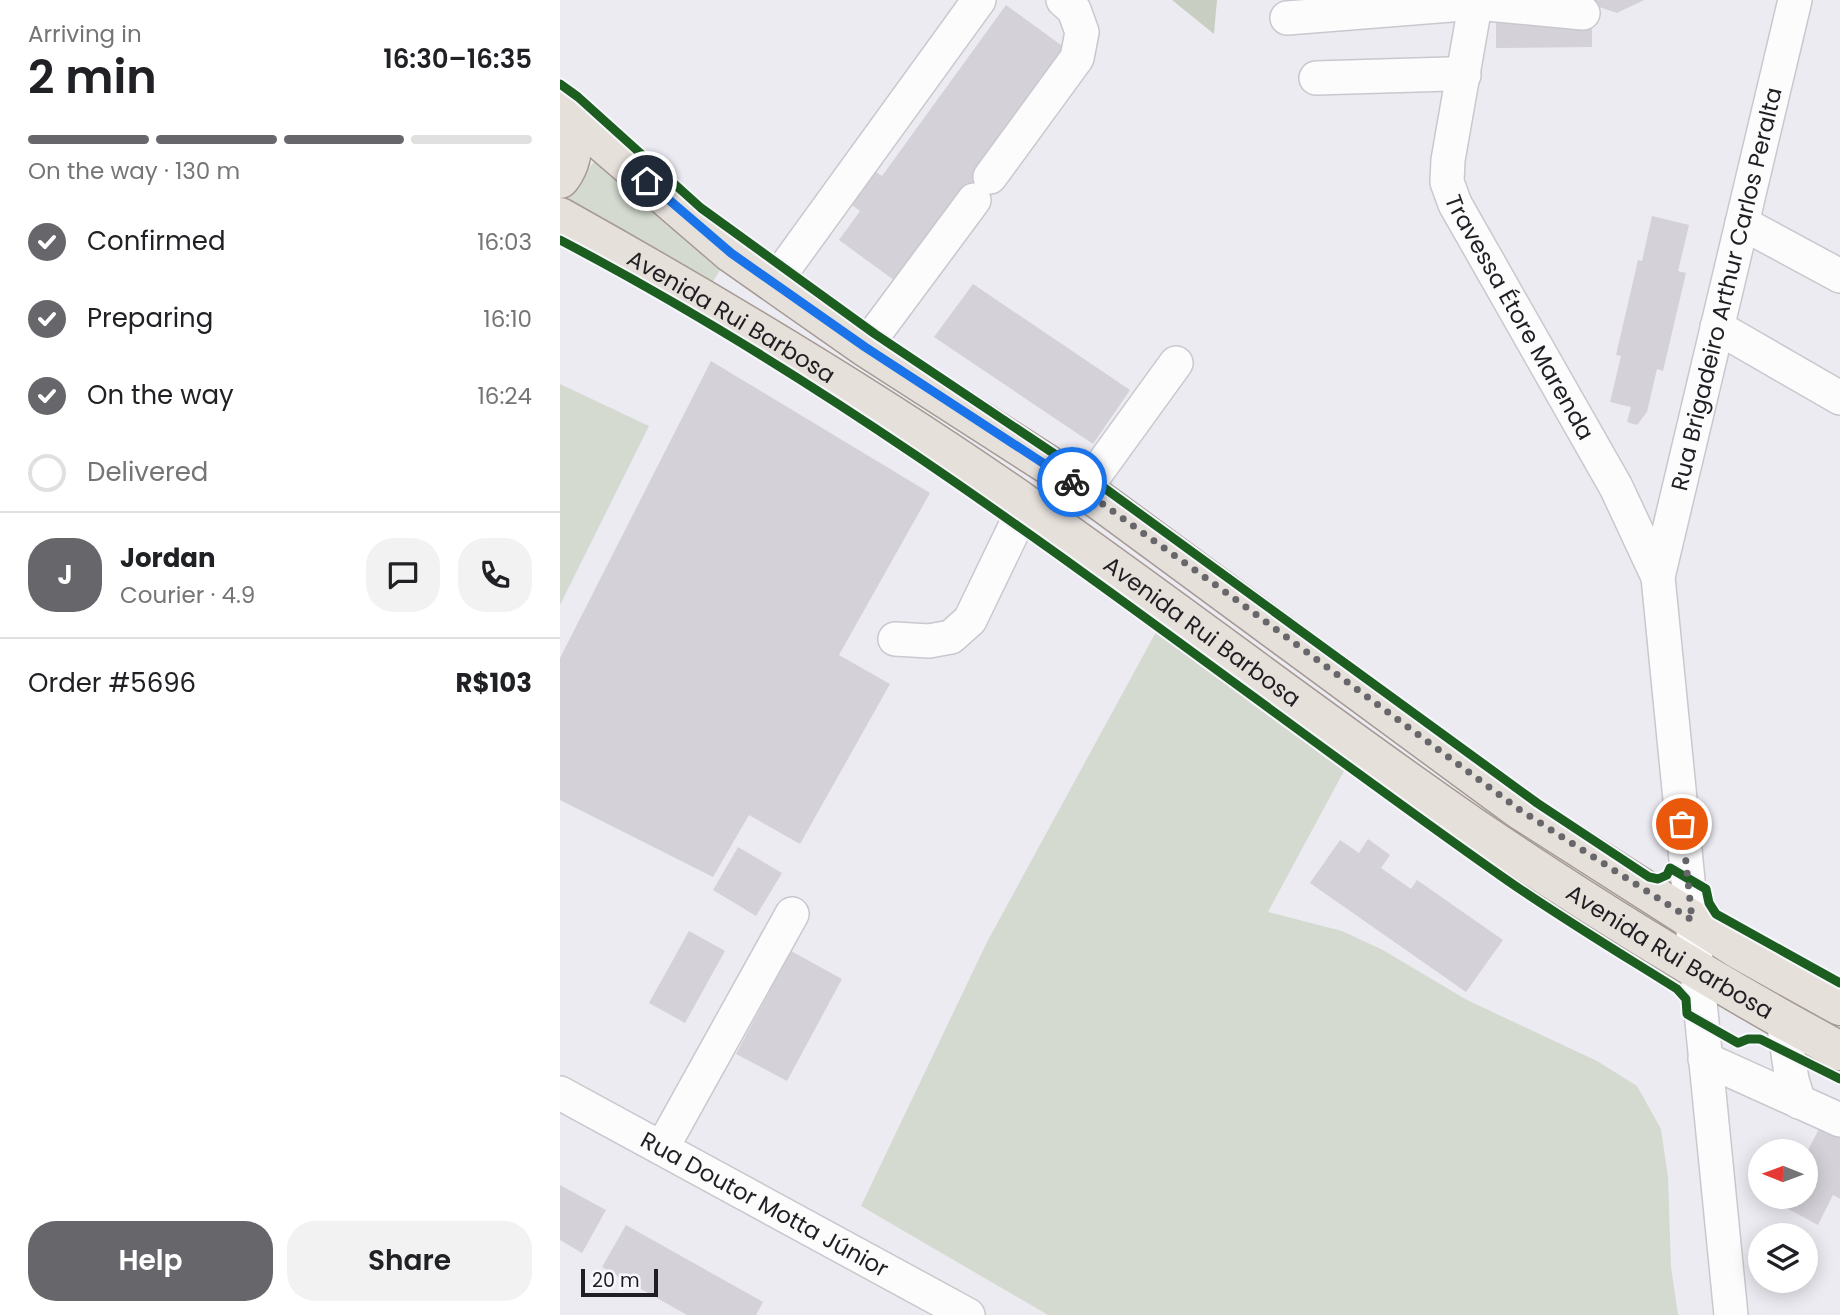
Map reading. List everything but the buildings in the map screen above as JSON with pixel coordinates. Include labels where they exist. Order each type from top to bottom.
[{"type":"main road","name":"Avenida Rui Barbosa","points":[[563,108],[731,253],[865,347],[1084,490],[1520,810],[1741,951],[1840,1006]]},
{"type":"main road","points":[[560,179],[573,152],[572,132],[563,108]]},
{"type":"main road","name":"Avenida Rui Barbosa","points":[[560,216],[705,298],[876,403],[1026,504],[1477,830],[1697,971],[1840,1051]]},
{"type":"main road","points":[[705,298],[760,319],[826,358],[843,357],[865,347]]},
{"type":"street","points":[[774,283],[979,0]]},
{"type":"street","points":[[865,347],[1077,58],[1082,32],[1074,10],[1063,0]]},
{"type":"street","name":"Rua Brigadeiro Arthur Carlos Peralta","points":[[1657,577],[1795,0]]},
{"type":"street","points":[[1287,18],[1476,1],[1583,13]]},
{"type":"street","name":"Travessa Étore Marenda","points":[[1476,1],[1448,160],[1447,182],[1455,204],[1616,486],[1657,577]]},
{"type":"street","points":[[1316,78],[1464,75]]},
{"type":"street","points":[[1742,223],[1840,276]]},
{"type":"street","points":[[1717,327],[1840,398]]},
{"type":"street","points":[[1084,490],[1176,363]]},
{"type":"street","points":[[895,639],[929,641],[951,637],[970,621],[1026,504]]},
{"type":"street","points":[[1657,577],[1731,1315]]},
{"type":"street","points":[[662,1148],[792,914]]},
{"type":"street","points":[[1783,1020],[1792,1080],[1799,1102]]},
{"type":"street","points":[[1705,1059],[1840,1121]]},
{"type":"street","name":"Rua Doutor Motta Júnior","points":[[560,1093],[968,1315]]},
{"type":"shaded area","points":[[1172,0],[1217,0],[1214,34]]},
{"type":"shaded area","points":[[598,158],[722,267],[708,289],[560,202],[572,194]]},
{"type":"shaded area","points":[[560,384],[649,426],[560,605]]},
{"type":"shaded area","points":[[1156,632],[1344,771],[1268,912],[1342,931],[1383,950],[1467,1000],[1597,1061],[1637,1086],[1661,1129],[1668,1177],[1671,1267],[1678,1315],[1048,1315],[861,1206],[987,942]]},
{"type":"cycle path","points":[[560,84],[578,97],[701,208],[875,334],[1092,479],[1537,803],[1649,877],[1658,879],[1667,875],[1670,868],[1706,889],[1709,903],[1716,914],[1840,983]]},
{"type":"cycle path","points":[[560,240],[684,309],[806,383],[924,461],[1041,542],[1501,876],[1677,989],[1686,999],[1687,1014],[1738,1043],[1748,1039],[1760,1039],[1840,1079]]},
{"type":"way so far","points":[[1072,482],[1168,549],[1520,810],[1692,920],[1682,824]]},
{"type":"route","points":[[647,181],[731,253],[865,347],[1072,482]]}]
